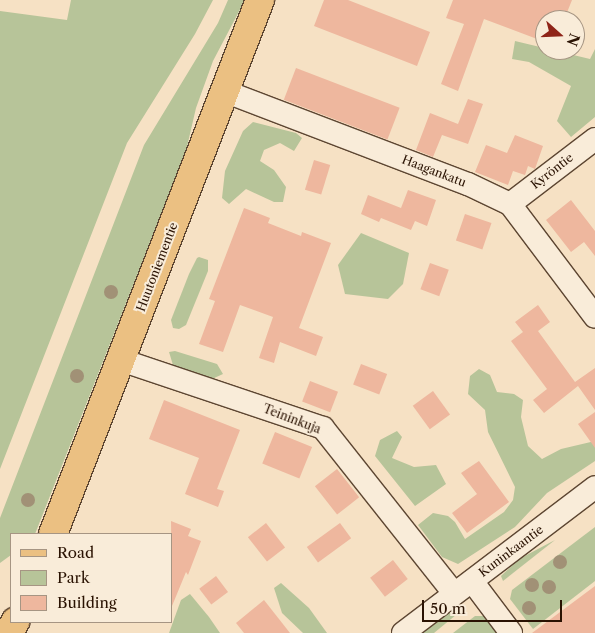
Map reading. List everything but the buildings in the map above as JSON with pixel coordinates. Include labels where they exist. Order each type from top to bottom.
[{"type":"main road","name":"Huutoniementie","points":[[53,533],[260,0]]},
{"type":"street","name":"Haagankatu","points":[[224,90],[468,184],[510,204],[595,317]]},
{"type":"street","name":"Kyröntie","points":[[510,204],[595,138]]},
{"type":"street","name":"Teininkuja","points":[[121,360],[323,428],[463,587],[512,633]]},
{"type":"street","name":"Kuninkaantie","points":[[403,633],[595,487]]},
{"type":"green space","points":[[71,0],[213,0],[195,34],[127,143],[0,469],[0,11],[67,20]]},
{"type":"green space","points":[[228,0],[245,0],[213,61],[196,108],[186,151],[35,533],[10,533],[10,556],[0,563],[0,518],[144,145],[218,23]]},
{"type":"green space","points":[[515,41],[535,46],[535,60],[585,60],[585,58],[590,59],[595,49],[595,117],[571,137],[557,121],[571,86],[529,62],[512,59]]},
{"type":"green space","points":[[253,122],[296,133],[302,138],[294,151],[280,143],[264,150],[260,161],[274,170],[286,187],[283,202],[274,202],[246,189],[229,204],[222,198],[225,171],[243,131]]},
{"type":"green space","points":[[361,233],[409,253],[403,284],[388,299],[345,294],[338,265]]},
{"type":"green space","points":[[199,257],[208,260],[208,271],[186,325],[179,329],[173,328],[171,320],[189,274]]},
{"type":"green space","points":[[175,351],[217,364],[223,374],[212,379],[173,365],[169,352]]},
{"type":"green space","points":[[479,369],[490,375],[497,392],[514,394],[523,400],[521,417],[528,446],[542,459],[561,449],[595,441],[595,461],[547,493],[515,527],[458,564],[442,557],[418,525],[433,513],[448,516],[455,522],[465,539],[504,512],[513,500],[515,487],[488,432],[485,410],[468,394],[470,376]]},
{"type":"green space","points":[[397,431],[402,437],[392,458],[414,467],[436,465],[446,484],[415,506],[375,456],[380,440]]},
{"type":"green space","points":[[595,527],[595,581],[533,629],[510,599],[512,590]]},
{"type":"green space","points":[[555,540],[503,581],[501,576],[519,559]]},
{"type":"green space","points":[[281,583],[309,608],[327,633],[303,633],[282,613],[274,588]]},
{"type":"green space","points":[[190,594],[220,633],[169,633],[181,600]]},
{"type":"green space","points":[[462,610],[434,633],[421,633],[448,613]]},
{"type":"green space","points":[[475,616],[486,616],[499,633],[453,633]]}]
